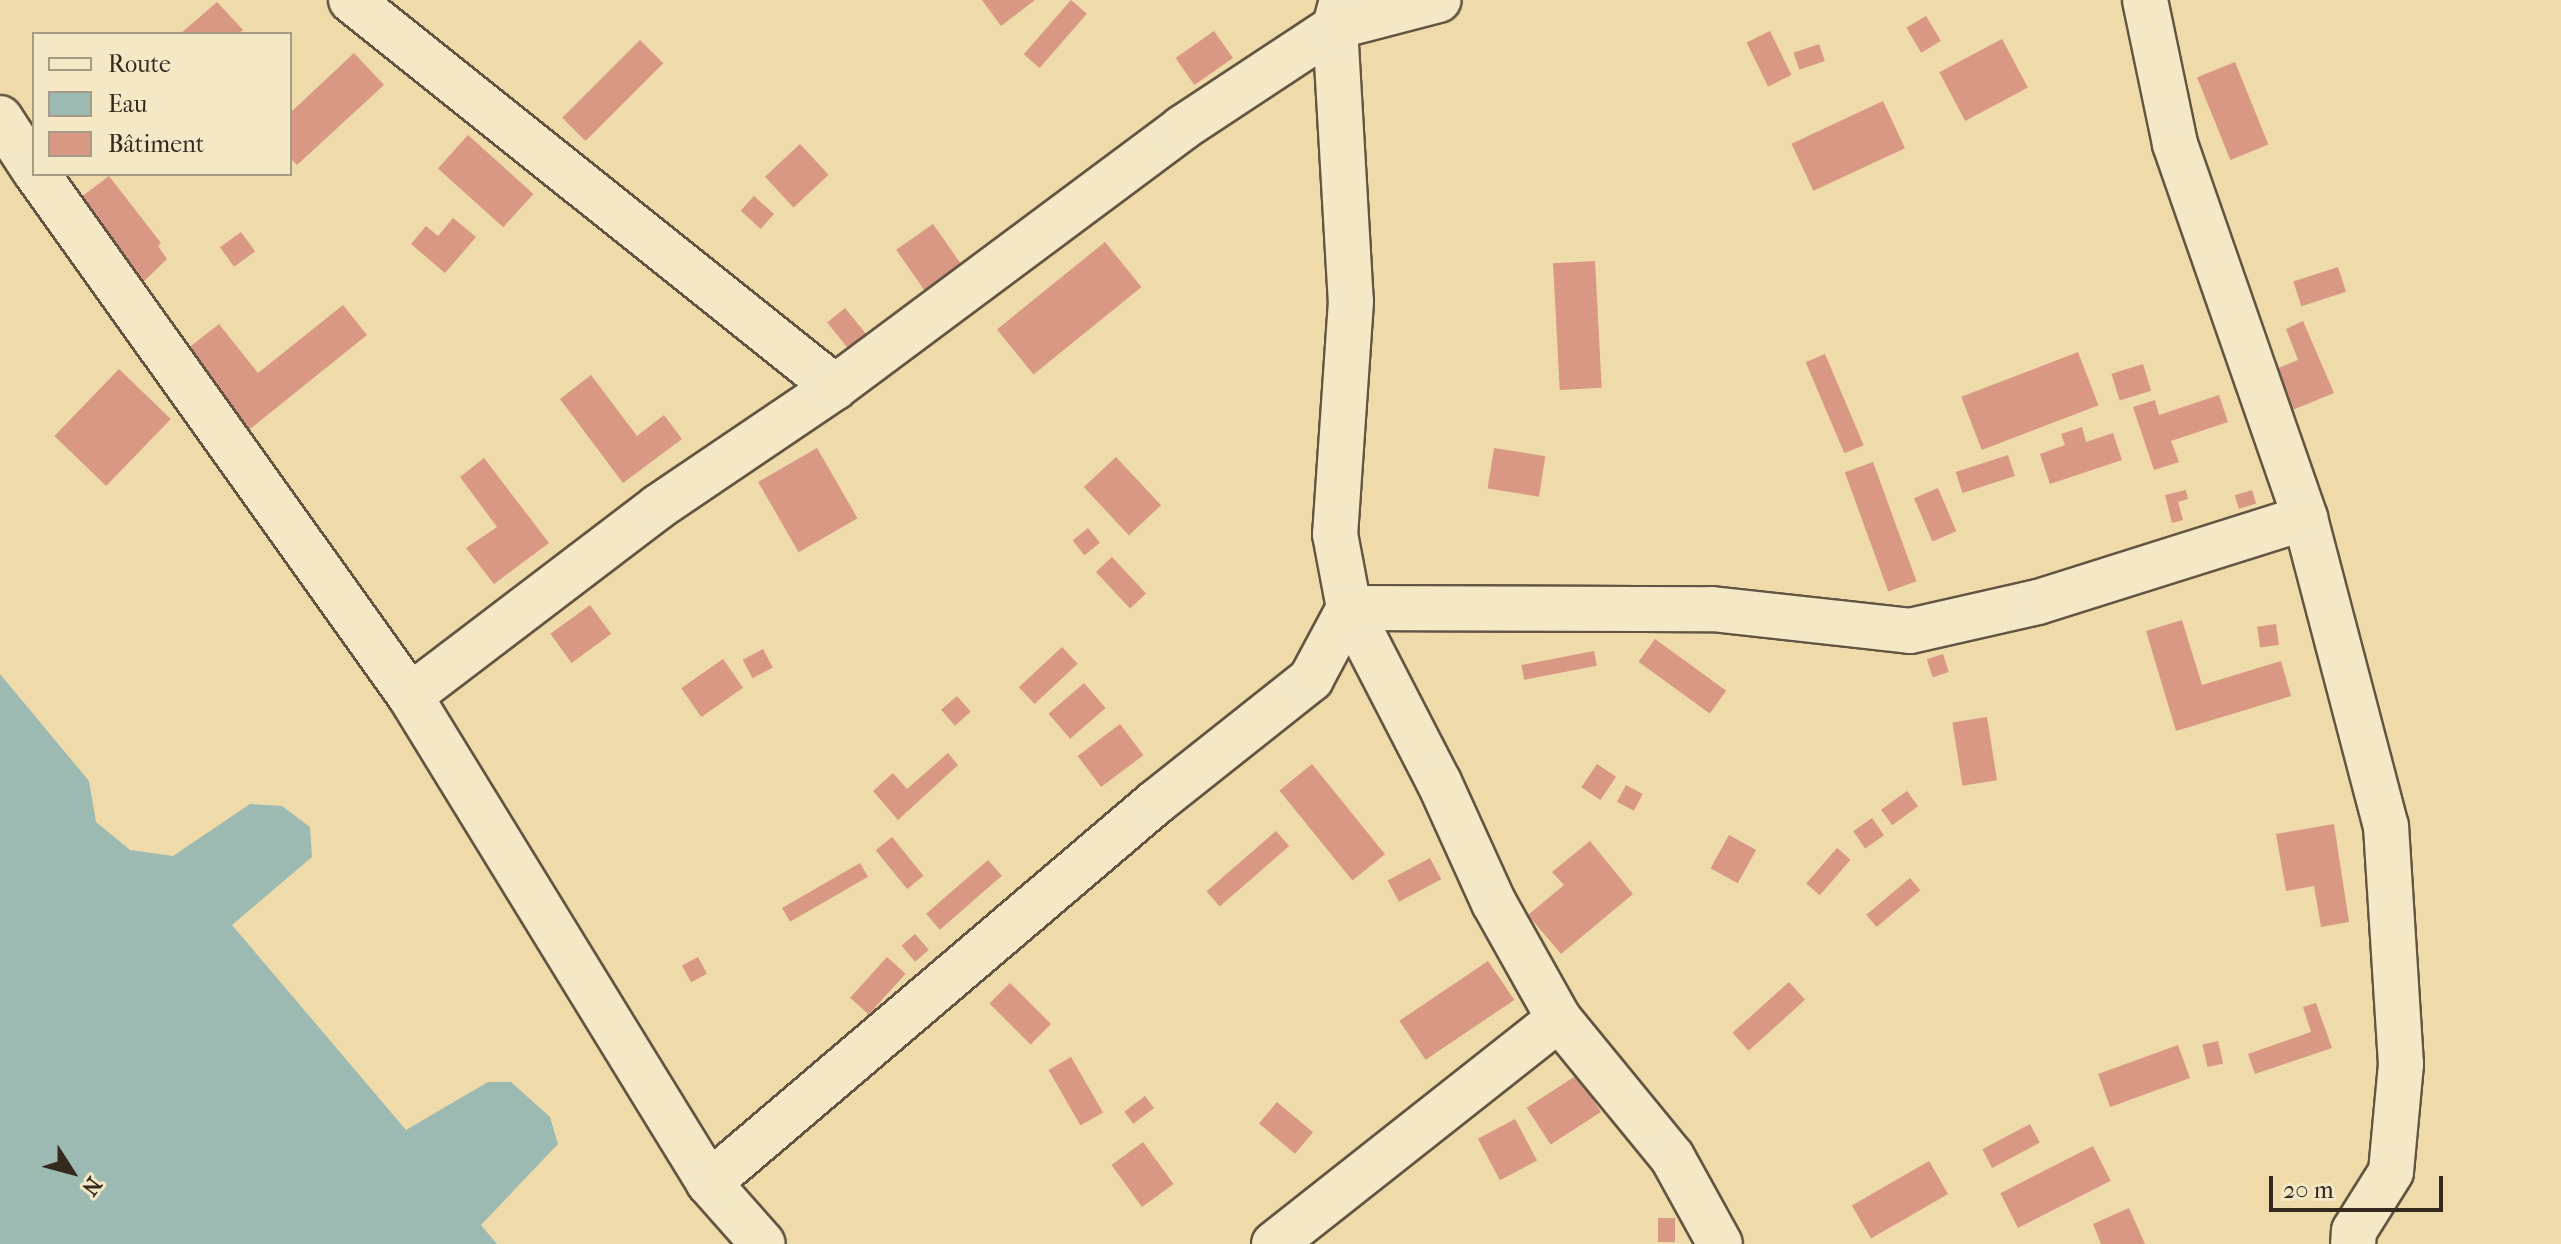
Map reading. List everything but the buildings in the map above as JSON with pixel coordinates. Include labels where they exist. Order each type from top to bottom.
[{"type":"street","points":[[351,0],[835,387]]},
{"type":"street","points":[[410,696],[658,507],[835,387],[1339,13],[1439,0]]},
{"type":"street","points":[[2145,0],[2175,144],[2305,518],[2386,826],[2401,1064],[2391,1172],[2354,1231],[2353,1244]]},
{"type":"street","points":[[1339,13],[1351,301],[1335,534],[1349,608],[1439,782],[1494,903],[1559,1019],[1672,1157],[1720,1244]]},
{"type":"street","points":[[0,118],[32,166]]},
{"type":"street","points":[[39,176],[410,696],[709,1183],[763,1244]]},
{"type":"street","points":[[1349,608],[1712,609],[1910,631],[2038,602],[2305,518]]},
{"type":"street","points":[[709,1183],[1156,802],[1311,679],[1349,608]]},
{"type":"street","points":[[1274,1244],[1559,1019]]},
{"type":"water","points":[[0,674],[89,781],[96,822],[130,850],[173,856],[250,804],[282,806],[310,827],[312,857],[232,925],[406,1130],[488,1082],[511,1082],[550,1117],[558,1144],[481,1225],[497,1244],[0,1244]]}]
